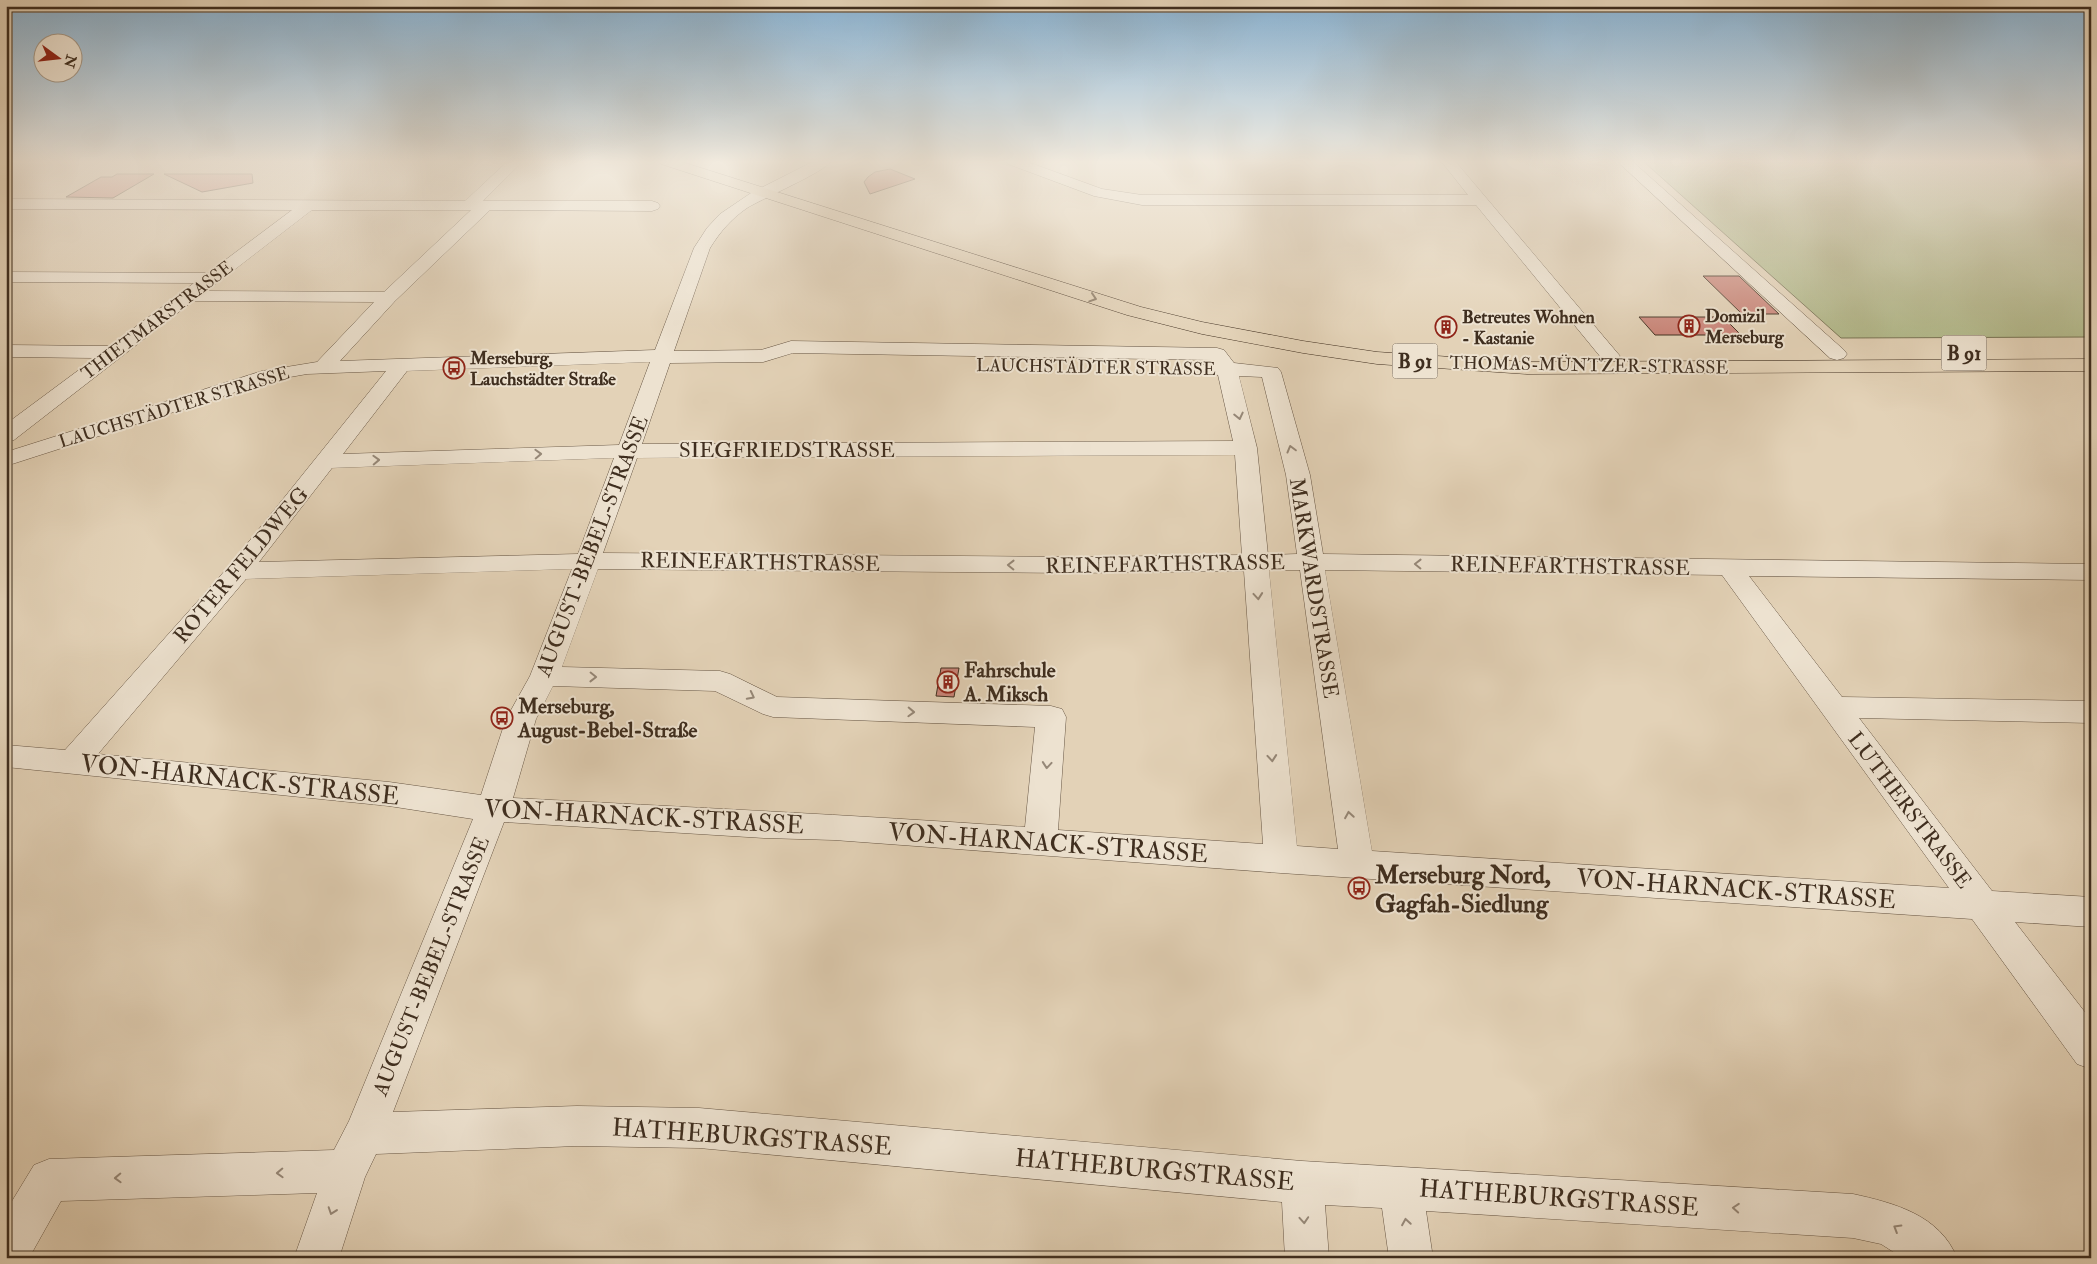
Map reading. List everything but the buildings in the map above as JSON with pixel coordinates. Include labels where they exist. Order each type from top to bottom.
[{"type":"main road","name":"THOMAS-MÜNTZER-STRASSE","points":[[861,220],[1134,311],[1260,340],[1377,358],[1527,368],[2091,365]]},
{"type":"main road","name":"THOMAS-MÜNTZER-STRASSE","points":[[875,220],[1214,318],[1382,346],[1487,353],[1610,356],[2091,352]]},
{"type":"street","name":"THIETMARSTRASSE","points":[[6,435],[288,220]]},
{"type":"street","points":[[323,367],[463,220]]},
{"type":"street","name":"AUGUST-BEBEL-STRASSE","points":[[316,1258],[346,1171],[364,1134],[493,809],[521,719],[544,676],[588,561],[698,258],[708,237],[722,220]]},
{"type":"street","points":[[1497,220],[1610,356]]},
{"type":"street","points":[[1690,220],[1837,354]]},
{"type":"street","points":[[6,277],[213,278]]},
{"type":"street","points":[[189,296],[388,297]]},
{"type":"street","points":[[6,351],[115,352]]},
{"type":"street","name":"LAUCHSTÄDTER STRASSE","points":[[6,459],[293,369],[663,356],[681,358],[763,356],[787,363],[1227,368]]},
{"type":"street","name":"ROTER FELDWEG","points":[[74,761],[239,572],[402,364]]},
{"type":"street","points":[[1227,368],[1246,448],[1281,859]]},
{"type":"street","name":"MARKWARDSTRASSE","points":[[1227,368],[1271,372],[1298,475],[1357,863]]},
{"type":"street","name":"SIEGFRIEDSTRASSE","points":[[327,462],[629,450],[1246,448]]},
{"type":"street","name":"REINEFARTHSTRASSE","points":[[239,572],[588,561],[1073,565],[1311,562],[2091,572]]},
{"type":"street","name":"LUTHERSTRASSE","points":[[1730,568],[1832,707],[2091,1051]]},
{"type":"street","points":[[544,676],[720,681],[773,707],[1051,716],[1040,842]]},
{"type":"street","points":[[1832,707],[2091,712]]},
{"type":"street","name":"VON-HARNACK-STRASSE","points":[[6,756],[74,761],[380,793],[493,809],[764,826],[834,827],[1281,859],[2091,912]]},
{"type":"street","name":"HATHEBURGSTRASSE","points":[[364,1134],[577,1126],[699,1128],[1302,1182],[1852,1216],[1889,1224],[1918,1241],[1935,1258]]},
{"type":"street","points":[[6,1254],[48,1180],[346,1171]]},
{"type":"street","points":[[1302,1182],[1307,1258]]},
{"type":"street","points":[[1401,1187],[1411,1258]]},
{"type":"green space","points":[[1709,220],[2091,220],[2091,337],[1841,338]]},
{"type":"place","name":"Domizil Merseburg","points":[[1689,326]]},
{"type":"place","name":"Betreutes Wohnen - Kastanie","points":[[1446,327]]},
{"type":"place","name":"Merseburg, Lauchstädter Straße","points":[[454,368]]},
{"type":"place","name":"Fahrschule A. Miksch","points":[[948,682]]},
{"type":"place","name":"Merseburg, August-Bebel-Straße","points":[[502,718]]},
{"type":"place","name":"Merseburg Nord, Gagfah-Siedlung","points":[[1359,888]]}]
